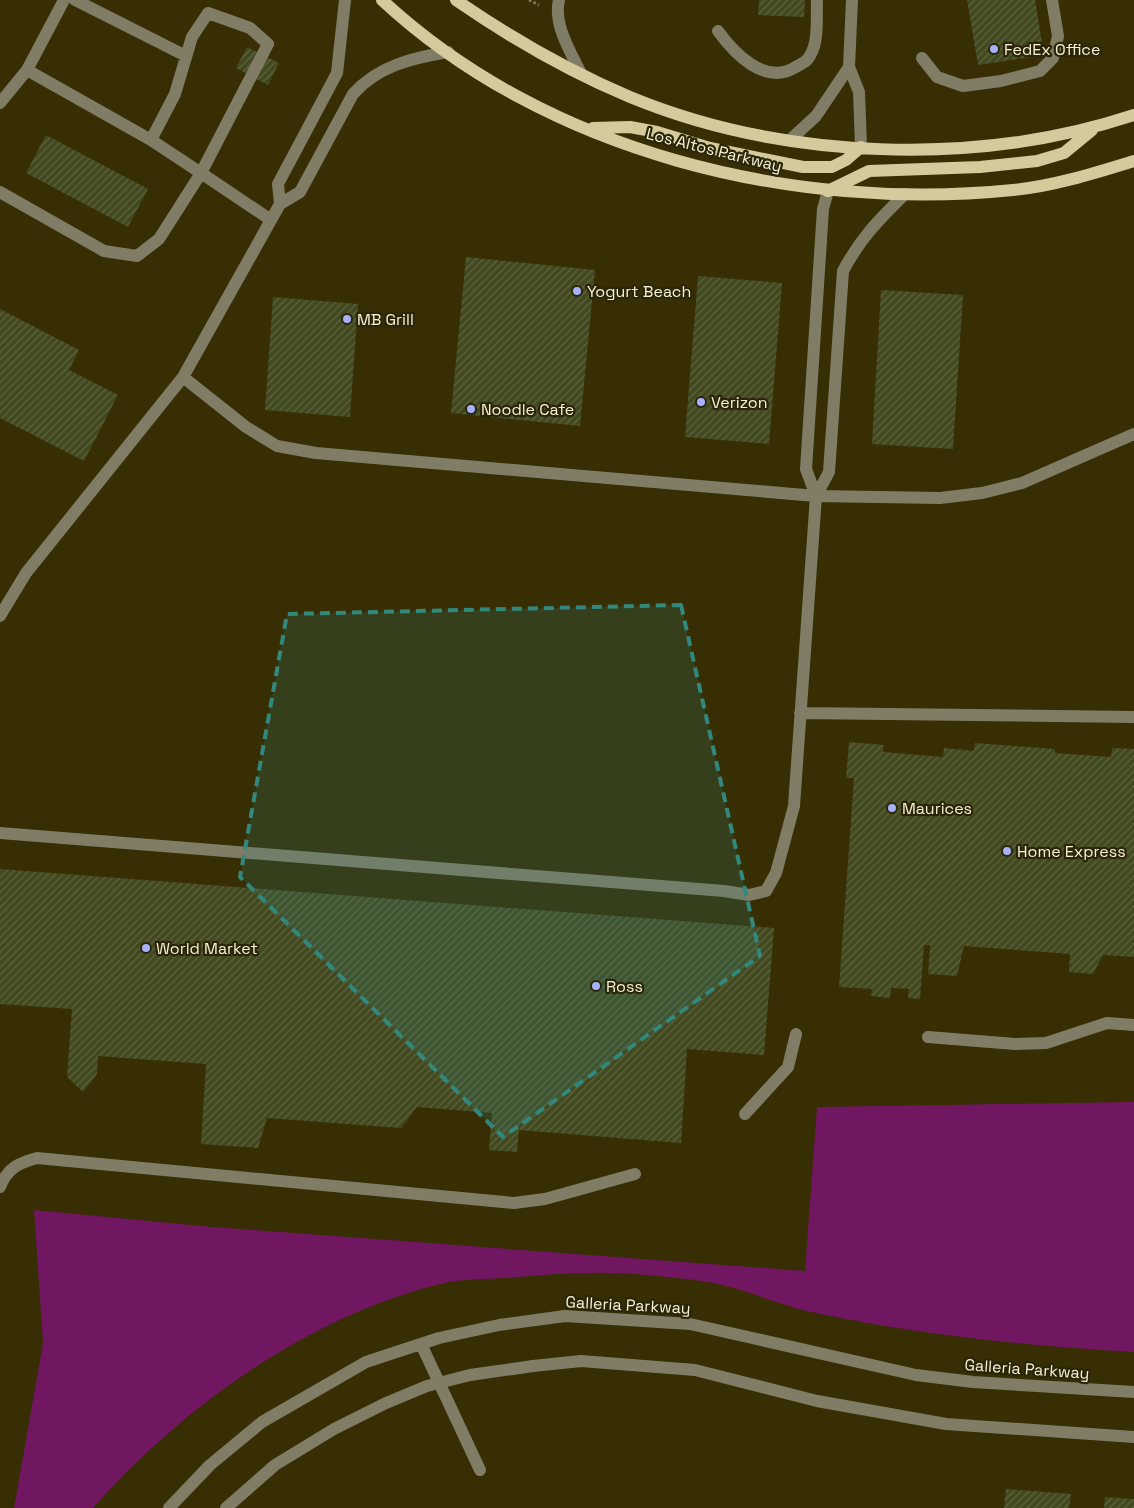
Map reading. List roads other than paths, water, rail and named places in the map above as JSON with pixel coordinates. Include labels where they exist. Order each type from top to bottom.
[{"type":"main road","name":"Los Altos Parkway","points":[[382,0],[448,52],[502,86],[586,128],[683,162],[758,181],[828,191],[905,194],[1014,190],[1085,176],[1134,161]]},
{"type":"main road","name":"Los Altos Parkway","points":[[456,0],[499,30],[556,63],[631,97],[702,121],[766,137],[860,147],[953,148],[1018,142],[1094,128],[1134,115]]},
{"type":"main road","points":[[586,128],[630,127],[743,155],[803,167],[832,167],[846,160],[860,147]]},
{"type":"main road","points":[[828,191],[869,171],[961,168],[1037,161],[1064,153],[1094,128]]},
{"type":"street","points":[[0,103],[27,70],[64,0]]},
{"type":"street","points":[[75,0],[186,56]]},
{"type":"street","points":[[280,204],[278,184],[337,73],[345,0]]},
{"type":"street","points":[[559,0],[561,30],[581,74]]},
{"type":"street","points":[[718,31],[732,50],[762,71],[786,72],[807,60],[816,37],[817,0]]},
{"type":"street","points":[[852,0],[849,67],[860,92],[860,147]]},
{"type":"street","points":[[922,58],[937,77],[963,86],[1001,81],[1040,72],[1053,58],[1058,36],[1052,0]]},
{"type":"street","points":[[0,192],[104,251],[137,256],[159,238],[202,173],[268,44],[250,28],[208,13],[192,37],[175,94],[151,140]]},
{"type":"street","points":[[0,616],[26,573],[183,377],[280,204],[300,192],[352,94],[374,74],[415,58],[448,52]]},
{"type":"street","points":[[790,140],[816,116],[849,67]]},
{"type":"street","points":[[27,70],[151,140],[271,220]]},
{"type":"street","points":[[816,496],[806,470],[823,209],[828,191]]},
{"type":"street","points":[[0,833],[711,890],[749,895],[766,891],[776,873],[794,806],[816,496],[829,472],[843,271],[856,247],[871,228],[905,194]]},
{"type":"street","points":[[183,377],[246,427],[277,446],[316,453],[816,496],[940,498],[982,493],[1022,483],[1134,434]]},
{"type":"street","points":[[800,713],[1134,717]]},
{"type":"street","points":[[928,1037],[1015,1044],[1046,1043],[1107,1023],[1134,1025]]},
{"type":"street","points":[[745,1114],[788,1067],[796,1034]]},
{"type":"street","points":[[0,1187],[3,1178],[15,1165],[37,1158],[514,1203],[545,1198],[635,1174]]},
{"type":"street","name":"Galleria Parkway","points":[[169,1508],[210,1465],[262,1422],[366,1362],[422,1344],[498,1325],[565,1316],[690,1324],[916,1375],[973,1382],[1134,1392]]},
{"type":"street","points":[[422,1344],[480,1470]]},
{"type":"street","points":[[226,1508],[275,1465],[334,1429],[386,1403],[439,1383],[470,1375],[582,1361],[695,1370],[818,1402],[946,1424],[1134,1437]]},
{"type":"place","name":"FedEx Office","points":[[994,49]]},
{"type":"place","name":"Yogurt Beach","points":[[577,291]]},
{"type":"place","name":"MB Grill","points":[[347,319]]},
{"type":"place","name":"Verizon","points":[[701,402]]},
{"type":"place","name":"Noodle Cafe","points":[[471,409]]},
{"type":"place","name":"Maurices","points":[[892,808]]},
{"type":"place","name":"Home Express","points":[[1007,851]]},
{"type":"place","name":"World Market","points":[[146,948]]},
{"type":"place","name":"Ross","points":[[596,986]]}]
